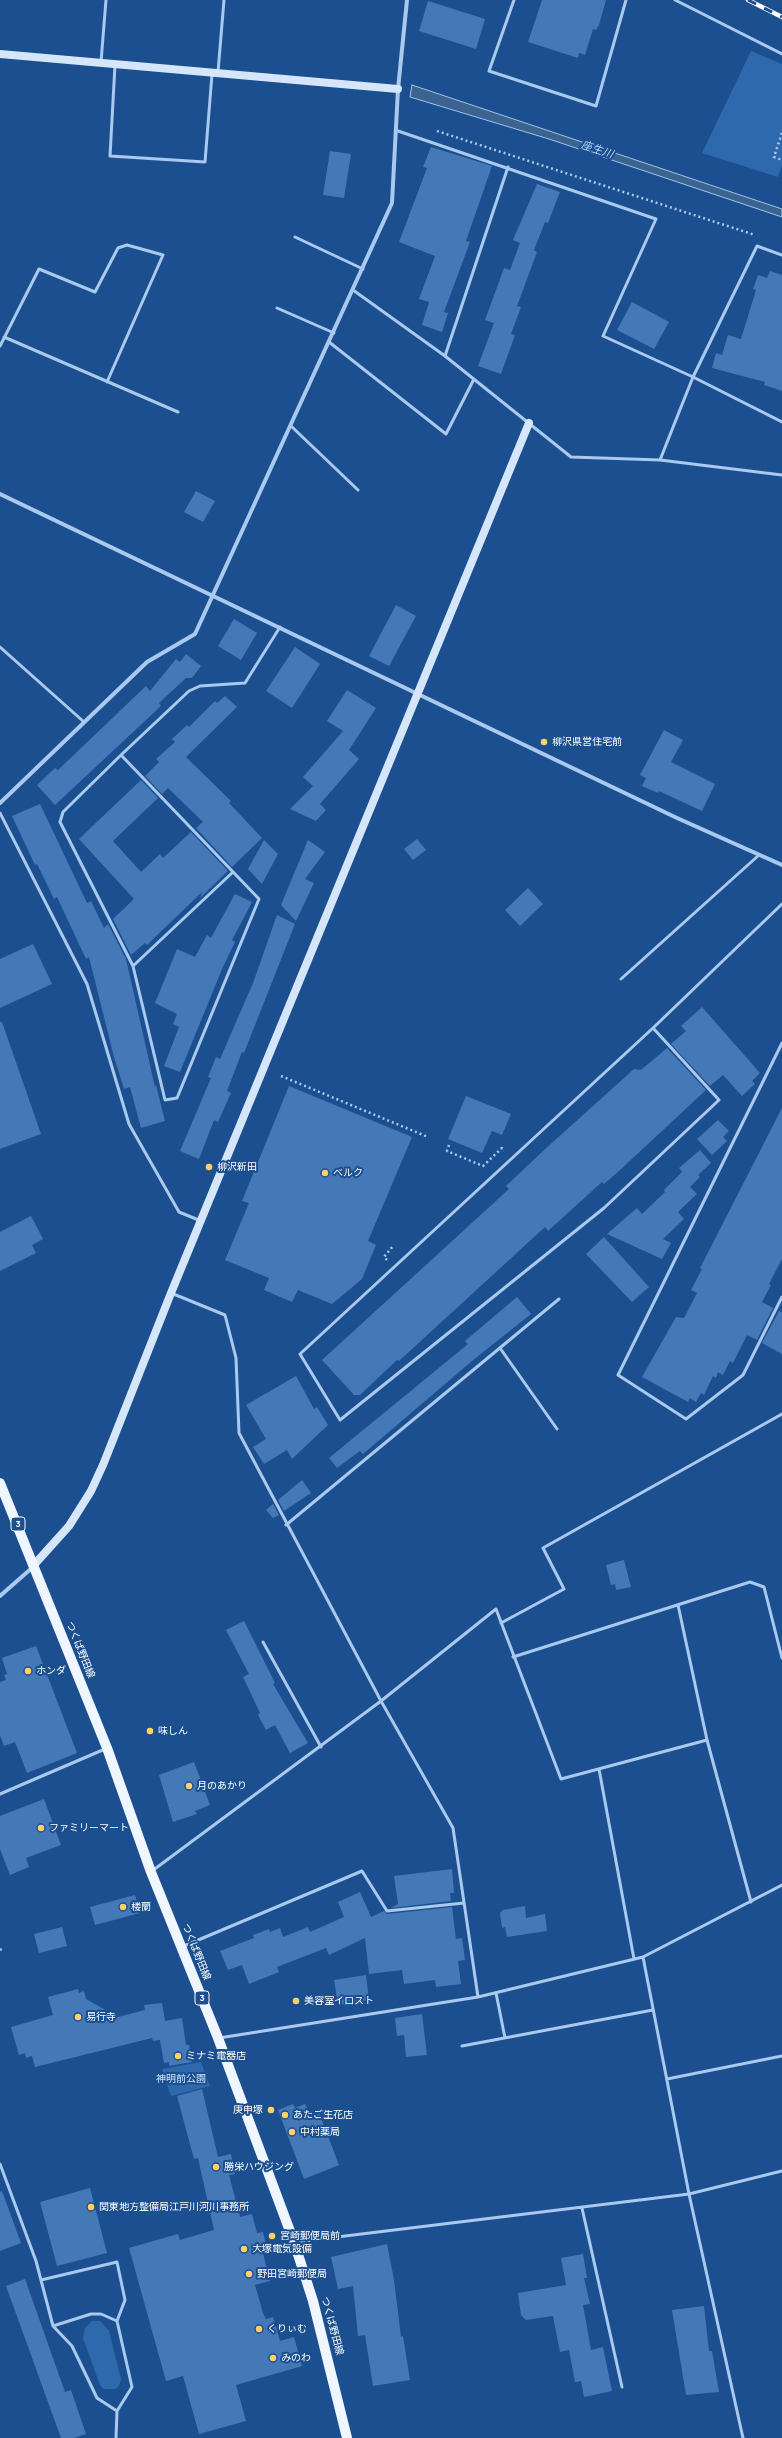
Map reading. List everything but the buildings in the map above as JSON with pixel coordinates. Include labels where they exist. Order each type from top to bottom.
[{"type":"main road","name":"つくば野田線","points":[[0,1483],[107,1748],[151,1872],[218,2038],[294,2242],[313,2301],[347,2438]]},
{"type":"street","points":[[0,803],[147,662],[195,634],[214,596],[334,333],[392,202],[398,131],[398,89],[407,0]]},
{"type":"street","points":[[0,54],[398,89]]},
{"type":"street","points":[[0,1596],[33,1566],[69,1526],[91,1490],[529,423]]},
{"type":"street","points":[[0,494],[759,856],[782,865]]},
{"type":"lane","points":[[101,62],[106,0]]},
{"type":"lane","points":[[115,64],[110,156],[205,162],[224,0]]},
{"type":"lane","points":[[514,0],[489,71],[596,106],[626,0]]},
{"type":"lane","points":[[675,0],[782,54]]},
{"type":"lane","points":[[398,131],[508,167],[656,219],[603,336],[693,377],[782,422]]},
{"type":"lane","points":[[445,356],[508,167]]},
{"type":"lane","points":[[295,237],[363,269]]},
{"type":"lane","points":[[0,346],[39,269],[95,292],[118,248],[127,245],[163,255],[107,382]]},
{"type":"lane","points":[[660,460],[693,377],[757,246],[782,255]]},
{"type":"lane","points":[[353,290],[445,356],[571,457],[660,460],[782,475]]},
{"type":"lane","points":[[277,308],[334,333]]},
{"type":"lane","points":[[4,338],[178,412]]},
{"type":"lane","points":[[329,342],[446,434],[474,379]]},
{"type":"lane","points":[[291,426],[358,490]]},
{"type":"lane","points":[[121,755],[259,899],[177,1098],[165,1100],[133,966],[60,822],[63,812],[121,755],[189,691],[200,686],[245,683],[280,628]]},
{"type":"lane","points":[[0,648],[84,722]]},
{"type":"lane","points":[[0,812],[87,984],[129,1124],[179,1212],[202,1222]]},
{"type":"lane","points":[[621,979],[759,856]]},
{"type":"lane","points":[[133,966],[233,872]]},
{"type":"lane","points":[[653,1028],[719,1100],[604,1208],[340,1420],[300,1354],[653,1028],[782,904]]},
{"type":"lane","points":[[782,1043],[618,1375],[686,1419],[743,1375],[782,1297]]},
{"type":"lane","points":[[171,1294],[225,1315],[236,1358],[239,1433],[286,1525],[381,1701],[453,1828],[478,1997]]},
{"type":"lane","points":[[286,1525],[559,1299]]},
{"type":"lane","points":[[500,1348],[557,1429]]},
{"type":"lane","points":[[501,1623],[564,1589],[543,1548],[782,1414]]},
{"type":"lane","points":[[513,1657],[750,1582],[764,1587],[782,1658]]},
{"type":"lane","points":[[678,1605],[707,1740],[751,1902]]},
{"type":"lane","points":[[151,1872],[381,1701],[496,1609],[513,1657],[525,1682],[561,1779],[707,1740]]},
{"type":"lane","points":[[263,1642],[320,1747]]},
{"type":"lane","points":[[0,1794],[107,1748]]},
{"type":"lane","points":[[599,1769],[634,1959]]},
{"type":"lane","points":[[181,1947],[362,1871],[387,1912],[464,1903]]},
{"type":"lane","points":[[218,2038],[478,1997],[643,1957],[782,1885]]},
{"type":"lane","points":[[643,1957],[688,2194],[742,2438]]},
{"type":"lane","points":[[496,1993],[505,2038]]},
{"type":"lane","points":[[462,2046],[653,2010]]},
{"type":"lane","points":[[667,2079],[782,2056]]},
{"type":"lane","points":[[0,2164],[41,2280],[53,2326],[72,2346],[96,2398],[117,2411]]},
{"type":"lane","points":[[294,2242],[688,2194],[782,2171]]},
{"type":"lane","points":[[582,2208],[622,2387]]},
{"type":"lane","points":[[41,2280],[117,2262],[124,2300],[116,2320],[132,2387],[117,2411],[116,2438]]},
{"type":"lane","points":[[53,2326],[91,2314],[101,2314],[116,2320]]},
{"type":"path","points":[[429,128],[757,236]]},
{"type":"path","points":[[782,133],[774,157],[782,160]]},
{"type":"path","points":[[281,1076],[428,1137]]},
{"type":"path","points":[[449,1145],[447,1151],[483,1166],[502,1148],[511,1159]]},
{"type":"green space","points":[[751,51],[782,64],[782,165],[778,177],[702,153]]},
{"type":"green space","name":"神明前公園","points":[[201,2062],[210,2086],[171,2096],[162,2069]]},
{"type":"green space","points":[[92,2321],[100,2321],[109,2331],[121,2379],[119,2386],[115,2389],[103,2389],[100,2385],[83,2338],[85,2328]]},
{"type":"water","name":"座生川","points":[[412,85],[782,209],[782,217],[549,139],[410,97]]},
{"type":"railway","points":[[748,0],[782,17]]},
{"type":"place","name":"柳沢県営住宅前","points":[[544,742]]},
{"type":"place","name":"柳沢新田","points":[[209,1167]]},
{"type":"place","name":"ベルク","points":[[325,1173]]},
{"type":"place","name":"ホンダ","points":[[28,1671]]},
{"type":"place","name":"味しん","points":[[150,1731]]},
{"type":"place","name":"月のあかり","points":[[189,1786]]},
{"type":"place","name":"ファミリーマート","points":[[41,1828]]},
{"type":"place","name":"楼蘭","points":[[123,1907]]},
{"type":"place","name":"美容室イロスト","points":[[296,2001]]},
{"type":"place","name":"易行寺","points":[[78,2017]]},
{"type":"place","name":"ミナミ電器店","points":[[178,2056]]},
{"type":"place","name":"庚申塚","points":[[271,2110]]},
{"type":"place","name":"あたご生花店","points":[[285,2115]]},
{"type":"place","name":"中村薬局","points":[[292,2132]]},
{"type":"place","name":"勝栄ハウジング","points":[[216,2167]]},
{"type":"place","name":"関東地方整備局江戸川河川事務所","points":[[91,2207]]},
{"type":"place","name":"宮崎郵便局前","points":[[272,2236]]},
{"type":"place","name":"大塚電気設備","points":[[244,2249]]},
{"type":"place","name":"野田宮崎郵便局","points":[[249,2274]]},
{"type":"place","name":"くりぃむ","points":[[259,2329]]},
{"type":"place","name":"みのわ","points":[[273,2358]]}]
